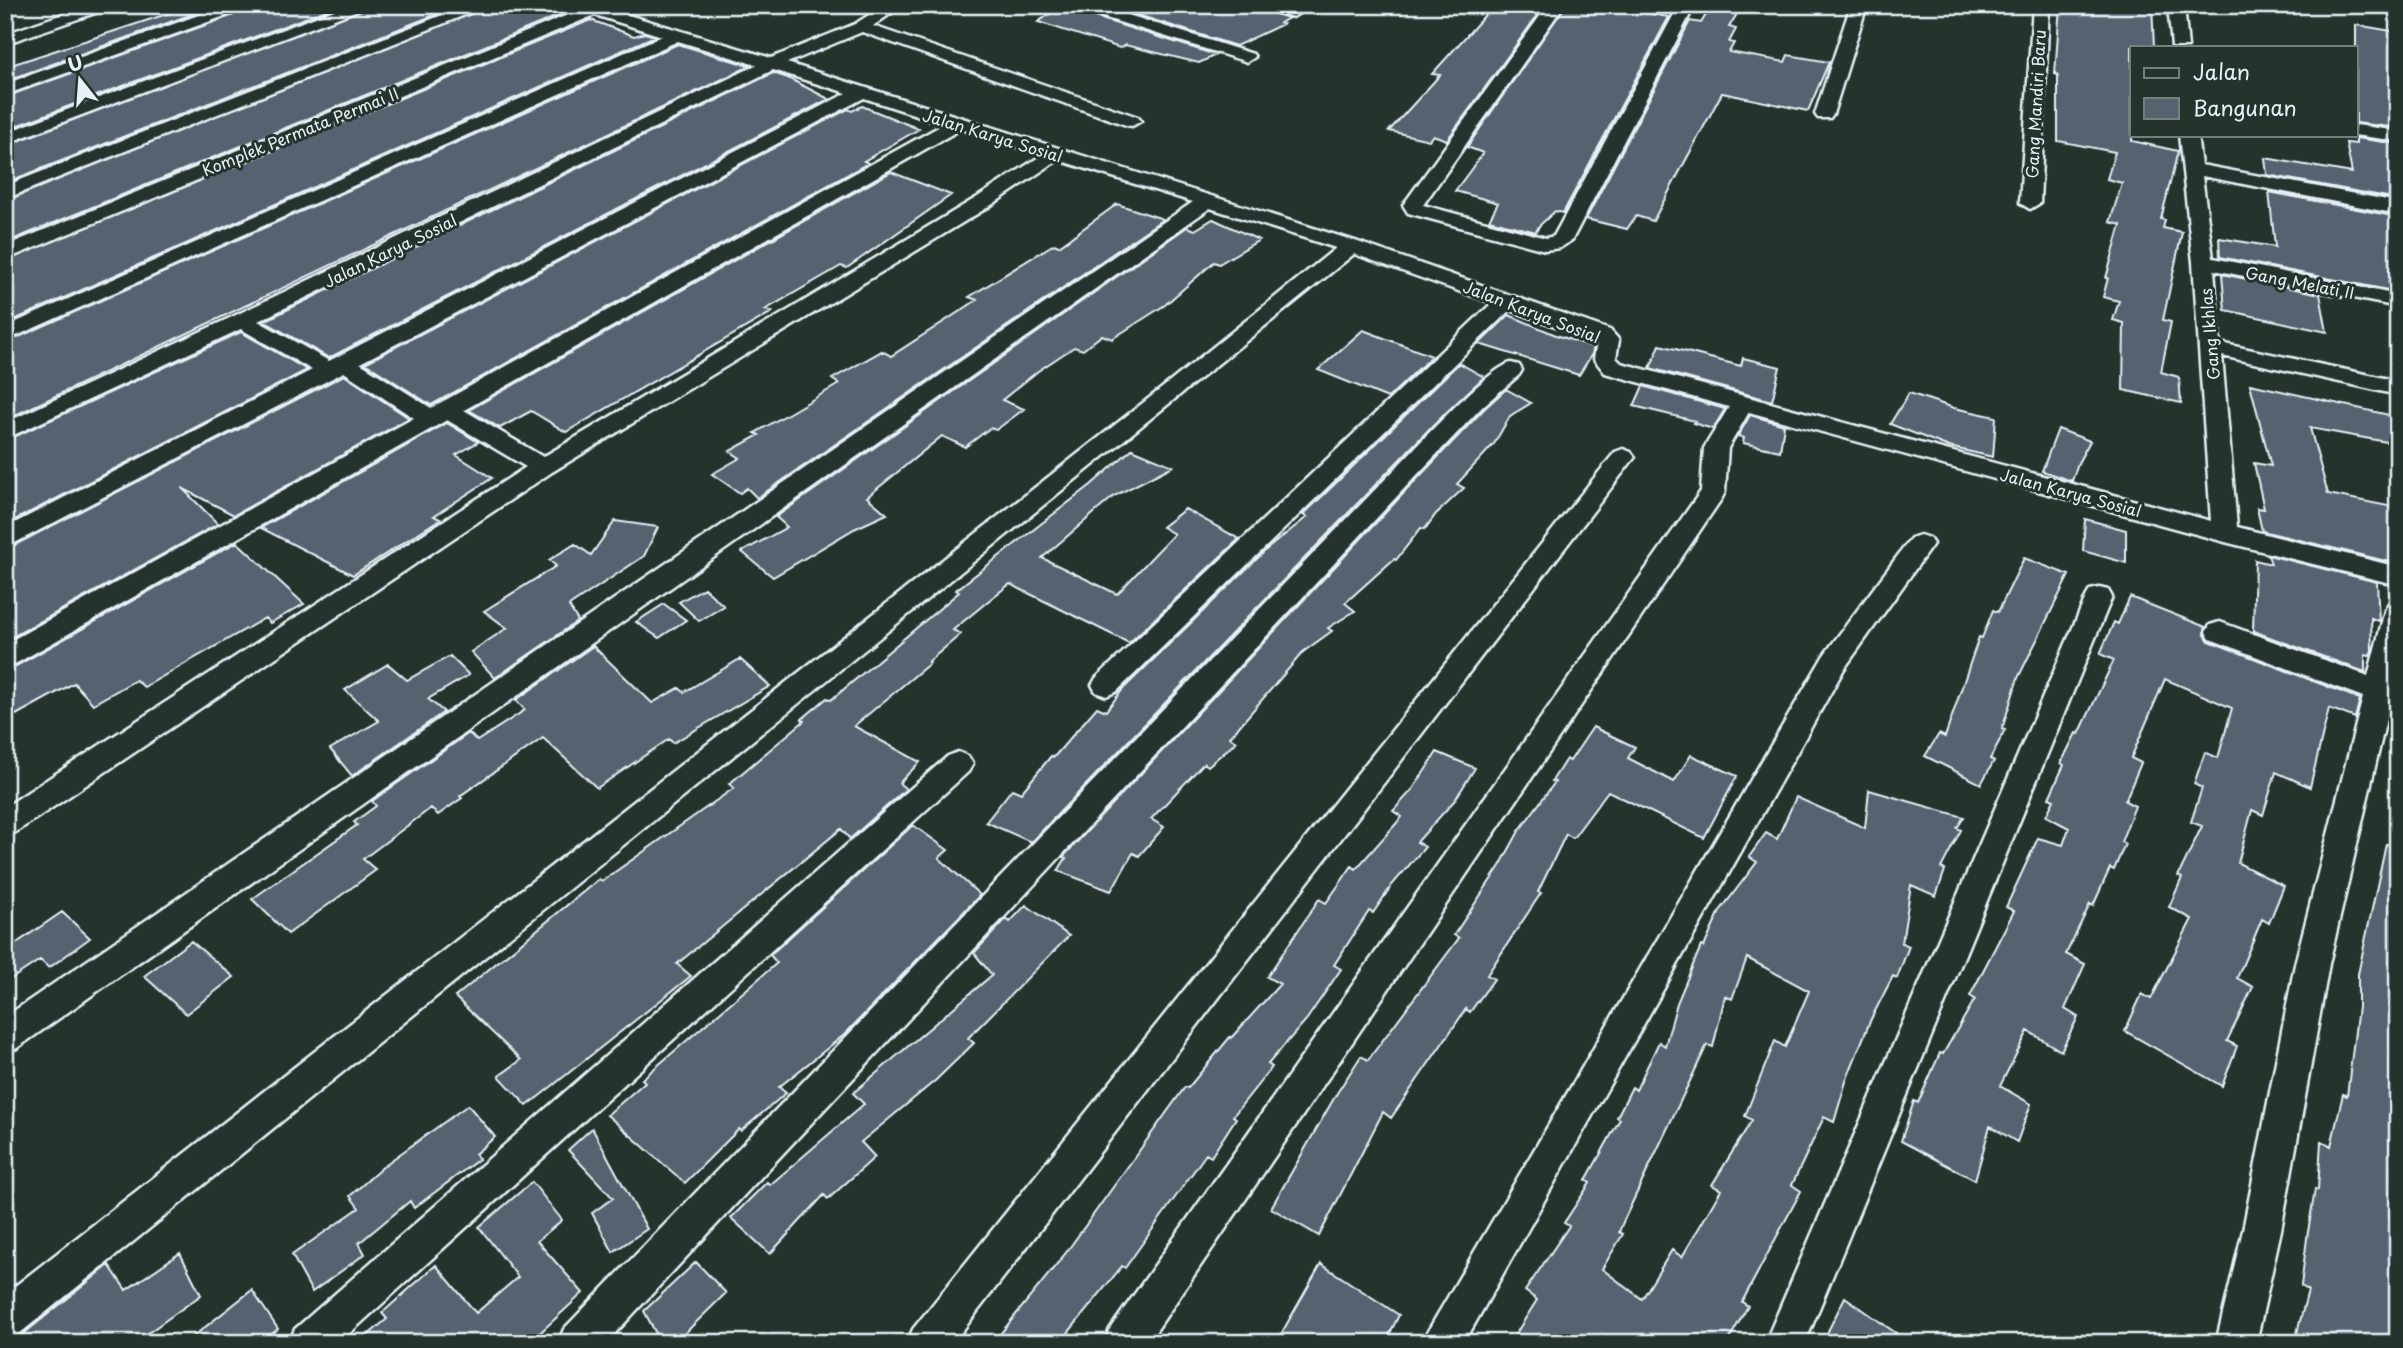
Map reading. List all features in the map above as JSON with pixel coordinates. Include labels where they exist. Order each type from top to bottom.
[{"type":"street","points":[[5,9],[17,5]]},
{"type":"street","points":[[5,39],[105,5]]},
{"type":"street","points":[[5,90],[242,5]]},
{"type":"street","points":[[5,139],[363,5]]},
{"type":"street","points":[[5,193],[482,5]]},
{"type":"street","name":"Jalan Karya Sosial","points":[[5,432],[242,321],[772,64],[861,27],[895,5]]},
{"type":"street","points":[[1079,5],[1247,57]]},
{"type":"street","points":[[1269,5],[1293,12]]},
{"type":"street","points":[[1556,5],[1413,205],[1415,209],[1545,244],[1562,240],[1681,6]]},
{"type":"street","points":[[1824,114],[1859,5]]},
{"type":"street","name":"Gang Mandiri Baru","points":[[2030,203],[2040,5]]},
{"type":"street","points":[[2176,5],[2180,46]]},
{"type":"street","points":[[586,8],[772,64]]},
{"type":"street","name":"Komplek Permata Permai II","points":[[5,253],[586,8]]},
{"type":"street","points":[[861,27],[1132,121]]},
{"type":"street","points":[[5,335],[677,35]]},
{"type":"street","name":"Jalan Karya Sosial","points":[[772,64],[1351,246],[1507,301],[1607,338],[1605,359],[1613,368],[2225,533],[2398,576]]},
{"type":"street","points":[[5,539],[861,93]]},
{"type":"street","points":[[5,657],[957,124]]},
{"type":"street","points":[[2358,130],[2398,136]]},
{"type":"street","name":"Gang Ikhlas","points":[[2188,136],[2203,262],[2225,533]]},
{"type":"street","points":[[5,823],[544,467],[982,202],[1055,154]]},
{"type":"street","points":[[2192,169],[2398,208]]},
{"type":"street","points":[[5,1037],[1206,202]]},
{"type":"street","points":[[5,1320],[1168,395],[1351,246]]},
{"type":"street","name":"Gang Melati II","points":[[2203,262],[2398,301]]},
{"type":"street","points":[[1106,685],[1507,301]]},
{"type":"street","points":[[242,321],[544,467]]},
{"type":"street","points":[[2209,347],[2398,388]]},
{"type":"street","points":[[578,1343],[1406,472],[1475,401],[1511,370]]},
{"type":"street","points":[[1124,1343],[1713,492],[1716,449],[1743,403]]},
{"type":"street","points":[[927,1343],[1623,457]]},
{"type":"street","points":[[1441,1343],[1835,662],[1920,544]]},
{"type":"street","points":[[1785,1343],[2099,597]]},
{"type":"street","points":[[2236,1343],[2262,1230],[2312,964],[2377,691],[2393,646],[2398,610]]},
{"type":"street","points":[[2220,632],[2377,691]]},
{"type":"street","points":[[309,1343],[958,764]]},
{"type":"building","points":[[194,5],[218,5],[5,81],[5,67]]},
{"type":"building","points":[[253,5],[340,5],[5,130],[5,97],[248,10]]},
{"type":"building","points":[[373,5],[460,5],[5,183],[5,146]]},
{"type":"building","points":[[492,5],[554,5],[570,11],[5,243],[5,201]]},
{"type":"building","points":[[1063,5],[1216,55],[1199,63],[1125,45],[1120,48],[1038,22]]},
{"type":"building","points":[[1106,5],[1258,5],[1263,10],[1289,18],[1280,23],[1283,24],[1236,46]]},
{"type":"building","points":[[1494,5],[1545,5],[1447,140],[1433,135],[1429,140],[1389,131],[1440,75],[1432,74]]},
{"type":"building","points":[[1566,5],[1586,5],[1620,12],[1622,9],[1669,17],[1563,213],[1555,211],[1536,232],[1489,220],[1498,203],[1455,191],[1483,153],[1467,147]]},
{"type":"building","points":[[1712,5],[1740,9],[1729,27],[1736,29],[1729,42],[1734,43],[1729,52],[1785,62],[1788,55],[1829,62],[1808,111],[1722,93],[1653,221],[1636,216],[1627,229],[1586,219],[1690,21],[1701,23]]},
{"type":"building","points":[[2060,5],[2152,5],[2154,46],[2130,46],[2130,136],[2132,141],[2178,151],[2161,219],[2165,220],[2163,228],[2182,232],[2163,320],[2171,322],[2161,372],[2179,377],[2181,403],[2123,390],[2124,323],[2113,320],[2119,301],[2103,297],[2121,225],[2110,222],[2122,183],[2107,179],[2115,152],[2058,141],[2058,75],[2055,74]]},
{"type":"building","points":[[591,20],[634,36],[645,33],[655,36],[5,324],[5,261]]},
{"type":"building","points":[[2356,25],[2398,32],[2398,128],[2358,123]]},
{"type":"building","points":[[678,44],[750,66],[5,420],[5,343]]},
{"type":"building","points":[[773,73],[829,99],[329,358],[264,321]]},
{"type":"building","points":[[862,106],[919,129],[864,161],[868,163],[431,405],[365,363],[848,109],[852,111]]},
{"type":"building","points":[[2356,138],[2398,144],[2398,199],[2267,175],[2265,158],[2352,173],[2346,143],[2356,144]]},
{"type":"building","points":[[891,172],[951,195],[847,268],[841,266],[765,310],[772,312],[566,432],[531,411],[500,428],[469,410]]},
{"type":"building","points":[[2269,192],[2398,217],[2398,292],[2220,257],[2219,238],[2275,247]]},
{"type":"building","points":[[1117,204],[1163,219],[757,498],[747,488],[740,493],[712,474],[740,458],[730,451],[759,435],[755,433],[839,384],[832,379],[882,351],[891,356],[977,300],[969,297],[1054,244],[1059,246]]},
{"type":"building","points":[[1213,219],[1259,240],[1219,264],[1214,262],[1165,305],[1112,339],[1102,335],[1083,350],[1074,347],[1038,371],[1002,400],[1024,409],[996,430],[990,428],[965,447],[942,436],[867,497],[887,514],[854,529],[773,577],[742,552],[787,527],[776,517],[1187,227],[1195,230]]},
{"type":"building","points":[[2222,274],[2320,294],[2327,332],[2225,310]]},
{"type":"building","points":[[1509,315],[1556,335],[1594,347],[1579,375],[1479,344]]},
{"type":"building","points":[[1363,330],[1432,356],[1388,398],[1318,370]]},
{"type":"building","points":[[241,332],[307,370],[5,525],[5,441]]},
{"type":"building","points":[[1660,345],[1741,366],[1743,358],[1780,367],[1772,401],[1650,368]]},
{"type":"building","points":[[1459,363],[1484,377],[1434,424],[1031,842],[986,822],[1012,789],[1021,793],[1097,707],[1106,711],[1123,689],[1267,549],[1307,517],[1303,515]]},
{"type":"building","points":[[344,375],[409,418],[234,515],[182,488],[218,524],[5,641],[5,550]]},
{"type":"building","points":[[2250,384],[2398,417],[2398,444],[2310,428],[2328,494],[2398,508],[2398,564],[2262,531],[2257,508],[2264,509],[2254,463],[2271,466]]},
{"type":"building","points":[[1643,386],[1725,409],[1713,429],[1693,423],[1695,421],[1634,406]]},
{"type":"building","points":[[1506,389],[1531,403],[1510,416],[1494,444],[1457,484],[1464,488],[1436,514],[1425,529],[1421,528],[1396,560],[1345,603],[1355,611],[1328,628],[1332,631],[1303,652],[1230,737],[1236,742],[1208,766],[1204,763],[1151,819],[1164,827],[1139,856],[1133,853],[1111,891],[1058,871],[1066,858],[1063,857],[1417,479]]},
{"type":"building","points":[[1909,393],[1954,408],[1996,417],[1993,457],[1949,447],[1890,424]]},
{"type":"building","points":[[1750,415],[1784,425],[1780,451],[1743,443],[1744,438],[1738,436]]},
{"type":"building","points":[[447,423],[478,442],[456,455],[492,478],[434,516],[440,519],[353,575],[261,528]]},
{"type":"building","points":[[2058,429],[2090,441],[2072,481],[2042,471]]},
{"type":"building","points":[[1132,449],[1173,466],[1114,496],[1042,558],[1117,594],[1174,534],[1162,527],[1185,509],[1239,539],[1129,643],[1010,584],[993,597],[953,630],[961,634],[928,662],[930,663],[854,726],[920,762],[899,783],[906,789],[850,839],[841,829],[677,964],[691,976],[527,1106],[499,1076],[521,1060],[455,997],[599,879],[602,881],[734,788],[729,784],[804,721],[802,719],[827,698],[831,700],[959,592],[956,590],[1091,485]]},
{"type":"building","points":[[2085,519],[2126,530],[2126,563],[2083,551]]},
{"type":"building","points":[[615,521],[658,527],[644,556],[569,606],[578,621],[495,678],[471,652],[507,628],[484,611],[556,566],[549,560],[575,544],[591,555]]},
{"type":"building","points":[[237,542],[304,604],[270,623],[265,618],[144,687],[136,680],[93,704],[74,683],[5,721],[5,669],[16,666]]},
{"type":"building","points":[[2268,555],[2377,582],[2379,621],[2371,618],[2372,650],[2370,656],[2365,655],[2365,672],[2253,631],[2255,560],[2271,564]]},
{"type":"building","points":[[2024,558],[2069,575],[2018,678],[2002,729],[2005,730],[1990,759],[1994,761],[1981,784],[1925,756],[1939,734],[1945,737],[1979,637],[1982,638],[1993,610],[1998,612]]},
{"type":"building","points":[[704,588],[724,606],[699,621],[679,602]]},
{"type":"building","points":[[2130,597],[2206,627],[2204,633],[2209,641],[2360,699],[2355,718],[2329,708],[2310,787],[2276,772],[2263,815],[2252,810],[2238,863],[2284,886],[2269,923],[2262,919],[2237,978],[2253,987],[2227,1041],[2237,1046],[2222,1086],[2125,1031],[2142,994],[2151,999],[2192,919],[2169,907],[2182,878],[2178,876],[2202,826],[2191,822],[2202,788],[2194,784],[2205,752],[2218,758],[2232,708],[2165,679],[2131,758],[2141,763],[2125,801],[2135,806],[2121,842],[2125,844],[2114,870],[2110,868],[2093,906],[2090,904],[2066,954],[2085,964],[2065,1009],[2078,1017],[2061,1051],[2028,1031],[2000,1086],[2031,1104],[2017,1142],[1990,1126],[1975,1180],[1901,1141],[1914,1101],[1918,1103],[1940,1053],[1943,1054],[1975,999],[1970,996],[2014,911],[2006,907],[2038,838],[2063,845],[2069,828],[2046,816],[2054,800],[2049,798],[2064,765],[2061,763],[2076,733],[2079,734],[2114,660],[2100,654],[2114,622],[2118,624]]},
{"type":"building","points":[[664,604],[686,620],[659,638],[636,622]]},
{"type":"building","points":[[593,646],[652,703],[679,688],[684,692],[740,659],[770,686],[673,743],[669,739],[597,788],[543,738],[460,796],[462,798],[438,815],[431,808],[363,859],[376,870],[288,934],[252,899],[357,825],[354,822],[376,806],[372,801],[469,733],[477,741],[525,710],[516,700]]},
{"type":"building","points":[[450,656],[469,675],[428,699],[444,712],[352,776],[330,749],[379,721],[345,690],[388,664],[407,680]]},
{"type":"building","points":[[1593,727],[1635,747],[1628,758],[1674,782],[1691,755],[1737,776],[1704,838],[1608,791],[1573,838],[1566,834],[1538,892],[1541,893],[1487,975],[1494,979],[1470,1012],[1466,1009],[1391,1118],[1383,1112],[1319,1236],[1271,1208],[1361,1056],[1368,1060],[1459,938],[1454,935],[1500,866],[1519,831],[1555,782],[1552,781],[1566,759],[1570,761]]},
{"type":"building","points":[[1437,752],[1475,768],[1455,800],[1417,842],[1425,847],[1392,885],[1373,913],[1369,911],[1334,965],[1341,969],[1307,1019],[1268,1064],[1272,1067],[1233,1116],[1236,1118],[1211,1157],[1206,1154],[1125,1268],[1122,1266],[1060,1343],[993,1343],[1065,1254],[1185,1087],[1188,1088],[1230,1037],[1280,984],[1267,977],[1319,899],[1326,903],[1352,866],[1356,869],[1402,817],[1393,811],[1413,789]]},
{"type":"building","points":[[1869,790],[1964,817],[1957,828],[1961,830],[1941,868],[1945,870],[1936,896],[1911,885],[1902,943],[1909,946],[1897,978],[1893,976],[1871,1019],[1847,1078],[1834,1122],[1824,1117],[1792,1185],[1801,1191],[1742,1302],[1748,1306],[1727,1343],[1510,1343],[1537,1300],[1525,1291],[1569,1226],[1564,1223],[1590,1183],[1586,1180],[1620,1119],[1617,1117],[1632,1087],[1636,1090],[1659,1042],[1665,1046],[1677,1003],[1701,946],[1704,947],[1720,911],[1757,862],[1749,857],[1766,833],[1777,839],[1796,797],[1865,828]],"holes":[[[1747,958],[1809,991],[1785,1047],[1775,1041],[1745,1116],[1752,1120],[1712,1185],[1721,1190],[1682,1257],[1672,1250],[1642,1299],[1602,1269],[1623,1234],[1619,1232],[1623,1222],[1707,1045],[1713,1047],[1725,996],[1732,999]]]},
{"type":"building","points":[[913,825],[948,850],[939,858],[980,895],[844,1035],[779,1087],[786,1093],[741,1131],[739,1129],[685,1183],[607,1115],[645,1082],[642,1079],[777,963],[770,955]]},
{"type":"building","points":[[2386,844],[2398,845],[2398,1150],[2393,1174],[2398,1176],[2398,1343],[2314,1343],[2297,1333],[2308,1290],[2301,1286],[2307,1238],[2315,1189],[2318,1190],[2321,1141],[2331,1146],[2343,1094],[2347,1096],[2358,1007],[2358,974]]},
{"type":"building","points":[[1026,905],[1069,936],[968,1038],[974,1043],[936,1080],[861,1142],[875,1157],[828,1199],[824,1195],[770,1254],[731,1218],[767,1182],[770,1185],[864,1104],[853,1093],[992,975],[974,953],[1006,919],[1010,922]]},
{"type":"building","points":[[62,912],[90,938],[49,968],[40,960],[5,983],[5,951]]},
{"type":"building","points":[[191,941],[234,977],[186,1014],[144,976]]},
{"type":"building","points":[[468,1105],[495,1137],[475,1154],[479,1159],[414,1208],[410,1201],[359,1243],[365,1254],[312,1292],[292,1255],[359,1208],[350,1196],[386,1164]]},
{"type":"building","points":[[592,1128],[647,1229],[613,1252],[592,1213],[613,1198],[568,1150]]},
{"type":"building","points":[[532,1182],[562,1220],[537,1241],[583,1293],[529,1343],[359,1343],[387,1319],[382,1313],[436,1265],[476,1313],[518,1277],[479,1227]]},
{"type":"building","points":[[180,1253],[201,1295],[134,1343],[5,1343],[21,1336],[109,1265],[126,1290]]},
{"type":"building","points":[[696,1262],[726,1293],[675,1343],[661,1343],[644,1311]]},
{"type":"building","points":[[1321,1264],[1399,1315],[1385,1343],[1276,1343]]},
{"type":"building","points":[[252,1290],[278,1329],[261,1343],[185,1343]]},
{"type":"building","points":[[1845,1297],[1910,1343],[1822,1343]]}]
